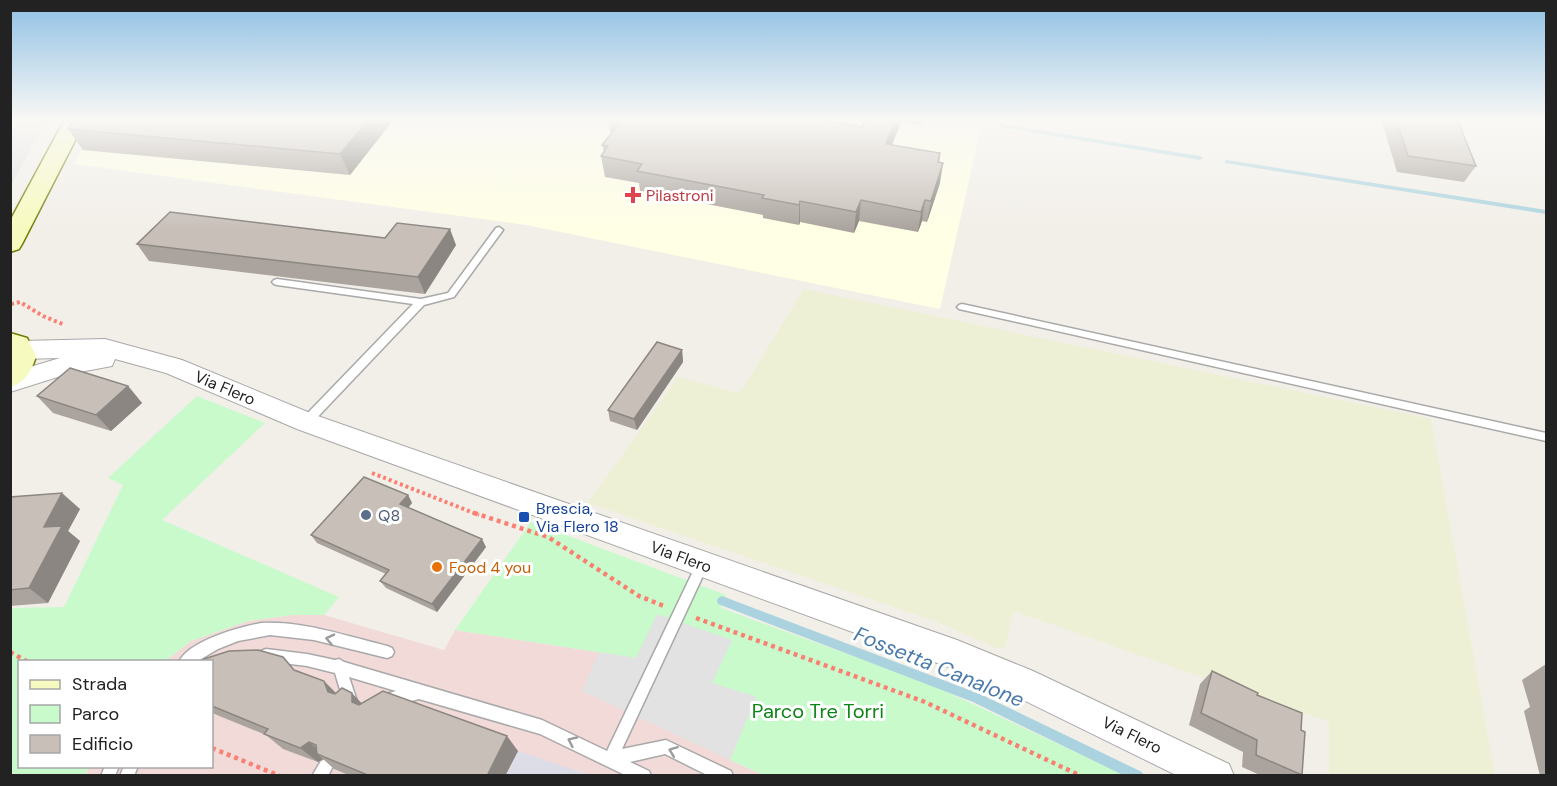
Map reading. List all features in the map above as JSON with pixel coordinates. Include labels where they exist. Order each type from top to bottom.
[{"type":"main road","points":[[10,244],[57,156]]},
{"type":"main road","name":"Via Flero","points":[[10,377],[19,366],[22,356],[15,346]]},
{"type":"street","name":"Via Flero","points":[[15,346],[105,348],[172,366],[306,422],[699,570],[957,655],[1021,682],[1213,774]]},
{"type":"street","name":"Via Flero","points":[[10,383],[63,366],[136,356]]},
{"type":"lane","points":[[277,282],[421,302],[451,295],[500,230]]},
{"type":"lane","points":[[306,422],[421,302]]},
{"type":"lane","points":[[962,307],[1546,437]]},
{"type":"lane","points":[[609,759],[699,570]]},
{"type":"lane","points":[[189,660],[226,639],[268,628],[387,652]]},
{"type":"lane","points":[[255,654],[294,657],[339,665],[419,692],[542,727],[644,776]]},
{"type":"lane","points":[[339,665],[350,701]]},
{"type":"lane","points":[[375,712],[387,700],[419,692]]},
{"type":"lane","points":[[609,759],[666,747],[726,776]]},
{"type":"path","points":[[11,304],[20,302],[43,316],[74,328]]},
{"type":"path","points":[[370,472],[474,513],[548,537],[639,596],[658,604]]},
{"type":"path","points":[[738,634],[925,702],[1081,776]]},
{"type":"path","points":[[10,652],[24,660]]},
{"type":"path","points":[[213,748],[280,776]]},
{"type":"shaded area","points":[[11,156],[27,156],[11,185]]},
{"type":"shaded area","name":"Pilastroni","points":[[78,156],[975,156],[940,309],[526,225],[74,164]]},
{"type":"shaded area","points":[[804,289],[1431,419],[1495,775],[1329,775],[1329,722],[1014,611],[1005,648],[996,648],[940,623],[588,503],[678,377],[735,392],[741,391]]},
{"type":"shaded area","points":[[657,614],[732,640],[712,683],[756,697],[730,760],[582,691],[599,652],[636,658]]},
{"type":"shaded area","points":[[292,615],[324,615],[444,650],[455,630],[636,658],[732,640],[756,697],[730,760],[764,775],[85,776],[89,768],[213,768],[213,660],[166,660],[191,641],[248,621]]},
{"type":"shaded area","points":[[518,751],[589,775],[505,776]]},
{"type":"green space","points":[[197,396],[265,423],[162,520],[339,597],[324,615],[292,615],[248,621],[191,641],[166,660],[18,660],[18,768],[88,768],[85,775],[11,775],[11,608],[64,607],[123,485],[108,478]]},
{"type":"green space","name":"Parco Tre Torri","points":[[531,522],[726,595],[721,608],[930,684],[1124,775],[764,775],[730,760],[756,697],[712,683],[731,639],[636,658],[455,630]]},
{"type":"building","points":[[601,156],[939,156],[938,162],[943,163],[931,201],[925,200],[921,212],[861,200],[856,212],[800,201],[799,205],[762,198],[764,195],[637,171],[642,164]]},
{"type":"building","points":[[1408,156],[1472,156],[1476,166]]},
{"type":"building","points":[[170,212],[385,238],[397,223],[450,229],[418,277],[137,244]]},
{"type":"building","points":[[657,342],[682,350],[634,419],[608,410]]},
{"type":"building","points":[[70,368],[128,386],[96,415],[37,396]]},
{"type":"building","points":[[364,477],[408,495],[400,504],[482,539],[432,604],[380,581],[389,570],[311,535]]},
{"type":"building","points":[[62,493],[44,527],[62,526],[29,588],[10,590],[10,497]]},
{"type":"building","points":[[258,650],[283,657],[294,670],[324,681],[328,692],[335,694],[342,688],[352,693],[352,702],[359,705],[383,691],[507,736],[487,776],[370,776],[317,754],[316,745],[309,742],[300,748],[264,734],[268,729],[213,706],[213,660],[202,660],[229,651]]},
{"type":"building","points":[[1212,671],[1258,693],[1257,695],[1302,713],[1301,730],[1305,732],[1302,775],[1256,755],[1257,740],[1201,713]]},
{"type":"waterway","name":"Fossetta Canalone","points":[[1186,156],[1200,158]]},
{"type":"waterway","name":"Fossetta Canalone","points":[[1227,162],[1546,212]]},
{"type":"waterway","name":"Fossetta Canalone","points":[[722,601],[976,698],[1138,776]]},
{"type":"place","name":"Pilastroni","points":[[633,195]]},
{"type":"place","name":"Q8","points":[[366,515]]},
{"type":"place","name":"Brescia, Via Flero 18","points":[[524,517]]},
{"type":"place","name":"Food 4 you","points":[[437,567]]}]
